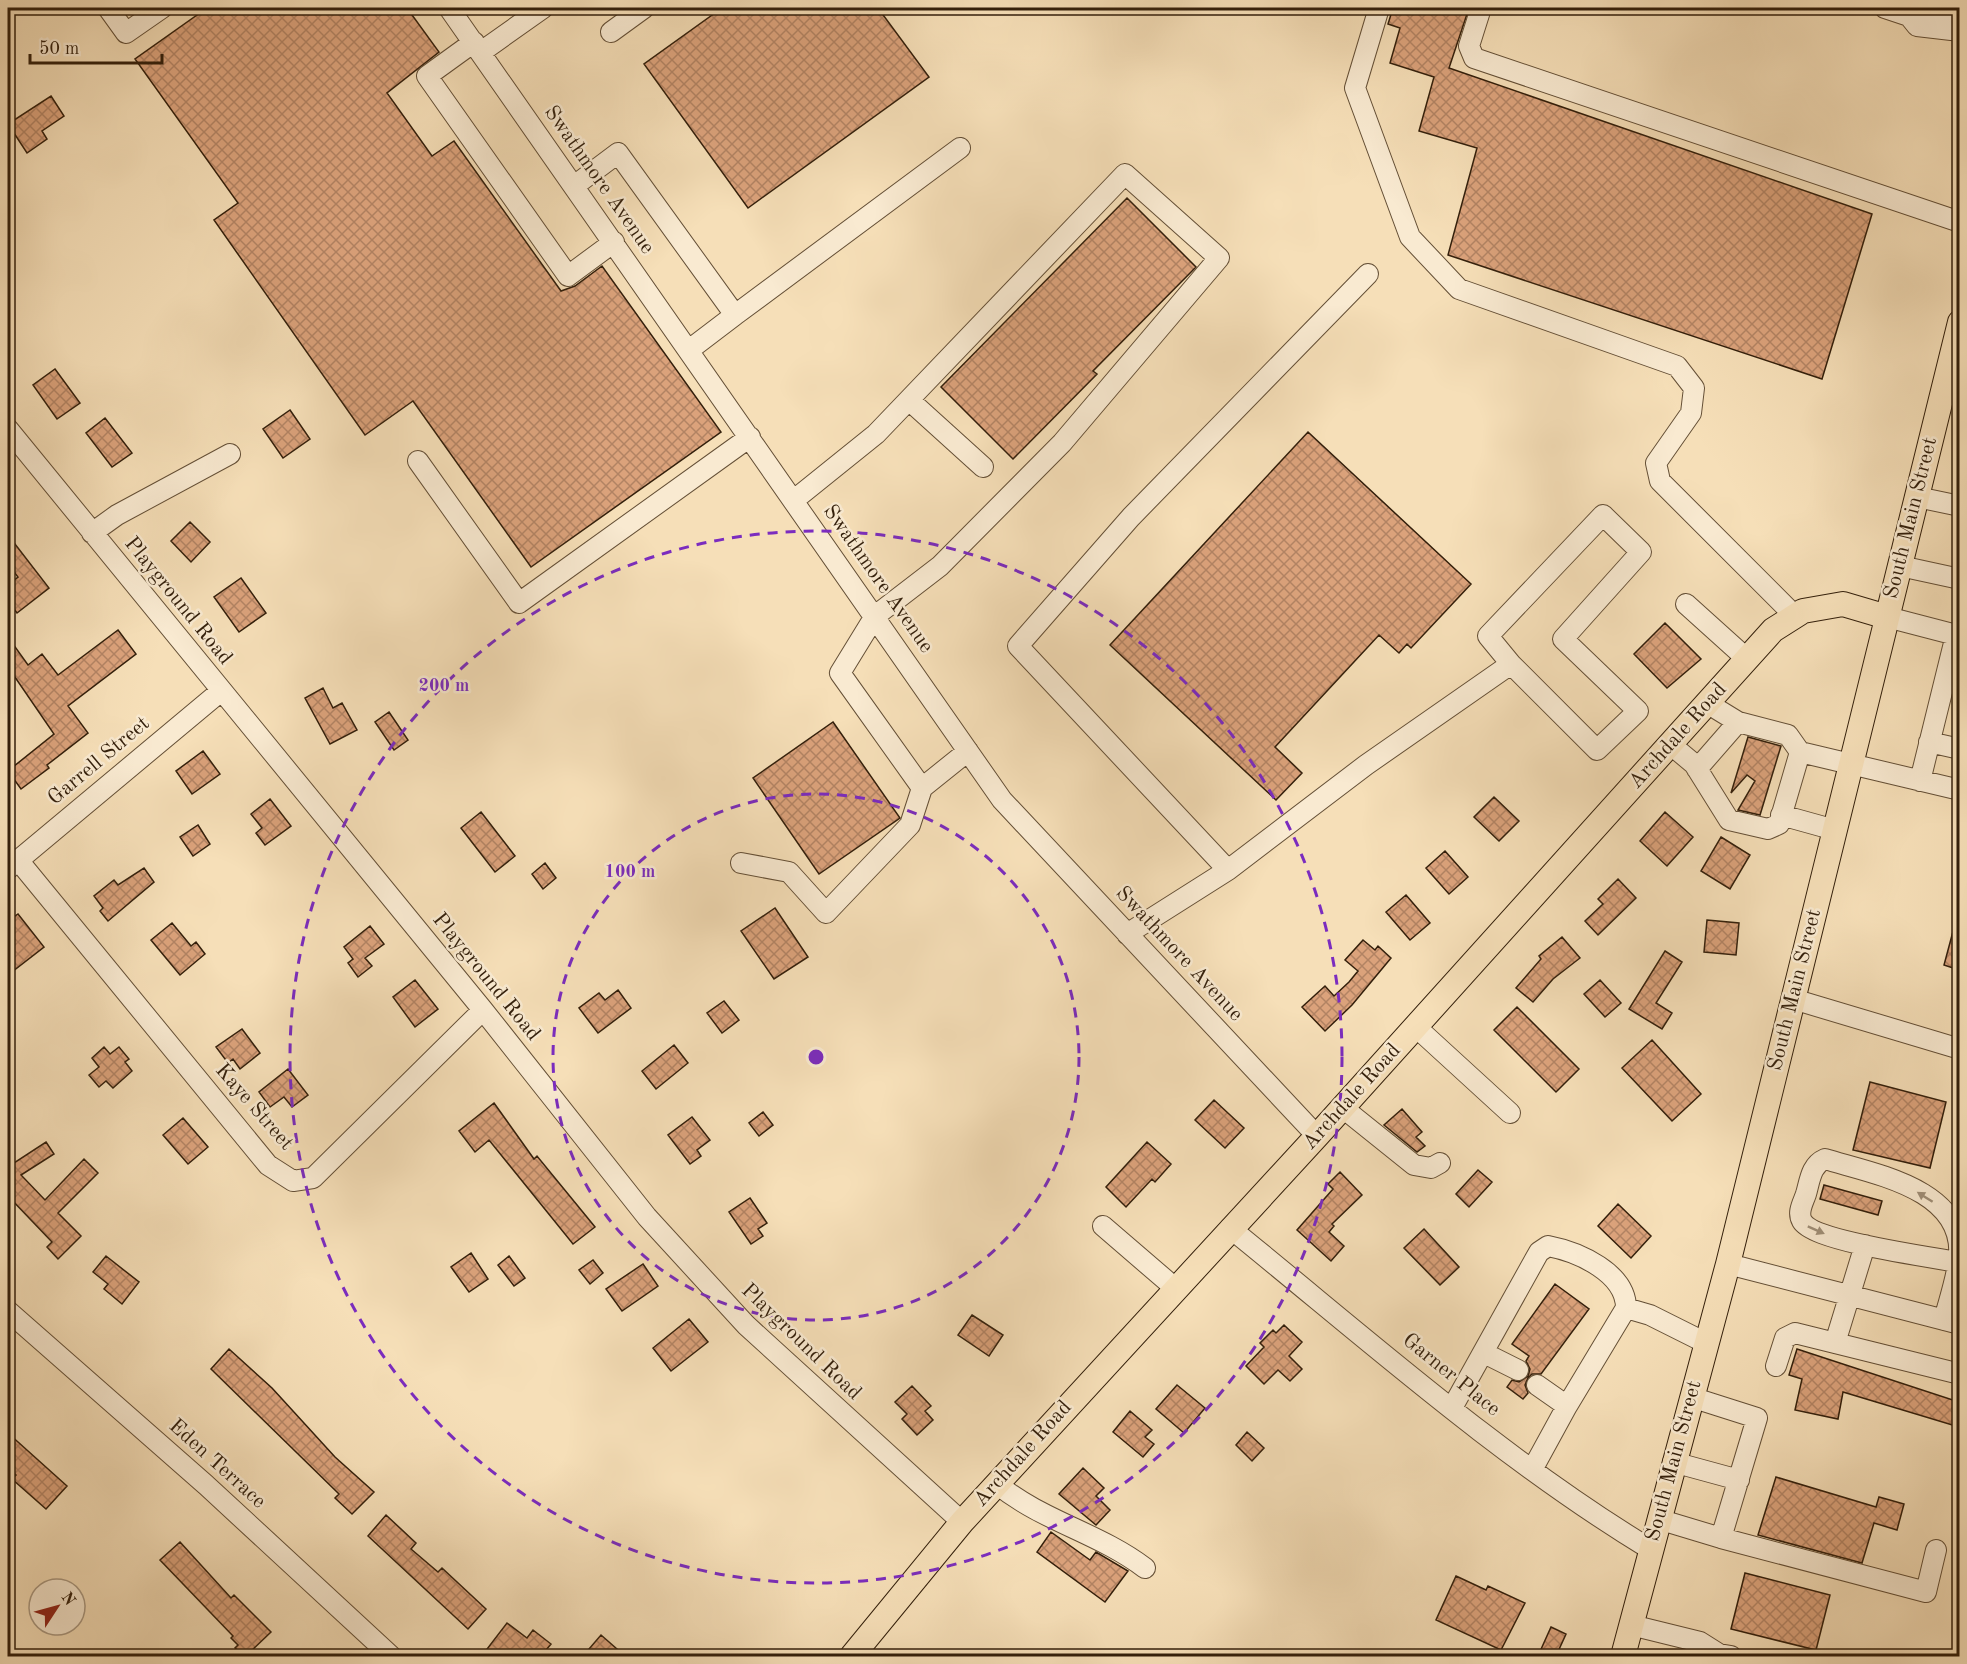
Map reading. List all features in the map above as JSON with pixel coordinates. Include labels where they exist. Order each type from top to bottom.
[{"type":"main road","name":"South Main Street","points":[[1623,1656],[1673,1462],[1728,1264],[1959,322]]},
{"type":"main road","name":"Archdale Road","points":[[852,1656],[962,1522],[1175,1287],[1343,1108],[1773,630],[1803,611],[1843,604],[1887,617]]},
{"type":"street","points":[[108,8],[126,33],[162,8]]},
{"type":"street","name":"Swathmore Avenue","points":[[449,8],[1002,800],[1317,1136]]},
{"type":"street","points":[[543,8],[427,76],[568,276],[614,242]]},
{"type":"street","points":[[611,32],[644,8]]},
{"type":"street","points":[[1378,8],[1355,88],[1410,237],[1459,289],[1677,366],[1694,388],[1691,413],[1656,463],[1660,481],[1795,616]]},
{"type":"street","points":[[1481,8],[1469,46],[1473,58],[1959,222]]},
{"type":"street","points":[[1885,8],[1909,16],[1917,26],[1959,31]]},
{"type":"street","points":[[1909,16],[1925,9],[1959,13]]},
{"type":"street","points":[[689,350],[960,148]]},
{"type":"street","points":[[574,186],[618,153],[735,315]]},
{"type":"street","points":[[794,500],[876,434],[1125,174],[1219,258],[1062,442],[940,566],[875,616],[840,673],[922,788]]},
{"type":"street","points":[[1227,870],[1018,646],[1131,518],[1368,274]]},
{"type":"street","points":[[909,400],[983,467]]},
{"type":"street","name":"Playground Road","points":[[8,429],[483,1010],[640,1208],[694,1271],[746,1325],[962,1522]]},
{"type":"street","points":[[418,461],[519,603],[750,437]]},
{"type":"street","points":[[92,533],[117,515],[230,453]]},
{"type":"street","points":[[1917,497],[1959,506]]},
{"type":"street","points":[[1603,515],[1641,552],[1563,639],[1638,711],[1597,750],[1511,664],[1488,636],[1603,515]]},
{"type":"street","points":[[1900,566],[1959,579]]},
{"type":"street","points":[[1686,604],[1747,660]]},
{"type":"street","points":[[1887,617],[1958,635],[1952,685],[1929,742],[1920,781]]},
{"type":"street","points":[[1127,934],[1227,870],[1366,765],[1511,664]]},
{"type":"street","name":"Garrell Street","points":[[13,864],[221,691]]},
{"type":"street","points":[[1707,703],[1738,722],[1788,735],[1800,752],[1959,790]]},
{"type":"street","points":[[1697,770],[1738,722]]},
{"type":"street","points":[[1929,742],[1959,749]]},
{"type":"street","points":[[1670,744],[1697,770],[1729,820],[1768,829],[1779,824],[1800,752]]},
{"type":"street","points":[[741,863],[789,872],[825,913],[910,825],[922,788],[968,751]]},
{"type":"street","points":[[1781,815],[1834,830]]},
{"type":"street","name":"Kaye Street","points":[[13,864],[268,1165],[293,1181],[314,1178],[483,1010]]},
{"type":"street","points":[[1793,999],[1959,1049]]},
{"type":"street","points":[[1416,1027],[1510,1113]]},
{"type":"street","points":[[1343,1108],[1414,1165],[1423,1168],[1440,1163]]},
{"type":"street","points":[[1728,1264],[1952,1322],[1958,1262],[1958,1239],[1952,1220],[1942,1208],[1895,1180],[1825,1159],[1814,1167],[1800,1211],[1801,1220],[1810,1230],[1865,1245],[1958,1262]]},
{"type":"street","points":[[1103,1226],[1175,1287]]},
{"type":"street","name":"Garner Place","points":[[1230,1228],[1532,1470],[1593,1514],[1650,1549]]},
{"type":"street","points":[[1835,1343],[1865,1245]]},
{"type":"street","points":[[1452,1408],[1539,1252],[1548,1246],[1573,1251],[1611,1275],[1626,1295],[1626,1308],[1567,1406],[1532,1470]]},
{"type":"street","points":[[1626,1308],[1650,1315],[1706,1343]]},
{"type":"street","name":"Eden Terrace","points":[[8,1311],[206,1485],[391,1656]]},
{"type":"street","points":[[1776,1366],[1785,1338],[1796,1333],[1959,1374]]},
{"type":"street","points":[[1484,1353],[1518,1370]]},
{"type":"street","points":[[1537,1385],[1567,1406]]},
{"type":"street","points":[[1691,1397],[1757,1418],[1721,1538]]},
{"type":"street","points":[[1673,1462],[1738,1480]]},
{"type":"street","points":[[997,1484],[1033,1509],[1106,1541],[1145,1568]]},
{"type":"street","points":[[1658,1518],[1721,1538],[1926,1592],[1936,1550]]},
{"type":"street","points":[[1631,1625],[1700,1642],[1719,1654],[1731,1656]]},
{"type":"building","points":[[207,8],[407,8],[439,52],[387,93],[432,156],[454,141],[561,291],[575,286],[602,266],[721,432],[531,567],[413,401],[365,435],[214,220],[238,203],[135,59]]},
{"type":"building","points":[[722,8],[878,8],[929,77],[748,208],[644,64]]},
{"type":"building","points":[[1393,8],[1469,8],[1449,68],[1872,214],[1822,379],[1448,255],[1477,148],[1419,131],[1434,77],[1390,63],[1400,28],[1388,24]]},
{"type":"building","points":[[51,96],[64,116],[42,131],[47,139],[27,153],[8,124]]},
{"type":"building","points":[[1127,198],[1196,267],[1093,371],[1097,374],[1013,459],[941,387]]},
{"type":"building","points":[[55,369],[80,403],[57,419],[33,385]]},
{"type":"building","points":[[290,410],[310,439],[283,458],[263,429]]},
{"type":"building","points":[[105,418],[132,453],[112,467],[86,433]]},
{"type":"building","points":[[1308,432],[1471,584],[1411,648],[1407,644],[1399,653],[1379,635],[1275,747],[1302,773],[1276,800],[1110,645]]},
{"type":"building","points":[[190,522],[210,542],[191,562],[171,541]]},
{"type":"building","points":[[8,535],[49,588],[17,613],[8,601],[8,585],[18,577],[8,564]]},
{"type":"building","points":[[241,578],[266,613],[239,632],[214,597]]},
{"type":"building","points":[[1665,623],[1701,659],[1667,688],[1634,654]]},
{"type":"building","points":[[118,630],[136,654],[68,706],[88,733],[47,765],[49,768],[21,789],[8,771],[54,734],[8,667],[8,637],[28,665],[42,654],[58,675]]},
{"type":"building","points":[[323,688],[333,708],[342,703],[357,730],[330,744],[305,698]]},
{"type":"building","points":[[389,712],[408,740],[394,750],[375,722]]},
{"type":"building","points":[[833,722],[900,818],[819,874],[753,778]]},
{"type":"building","points":[[1748,737],[1781,746],[1760,815],[1738,810],[1755,781],[1747,775],[1731,793]]},
{"type":"building","points":[[203,751],[220,774],[192,794],[176,771]]},
{"type":"building","points":[[1494,797],[1519,821],[1499,841],[1474,817]]},
{"type":"building","points":[[270,799],[291,826],[265,845],[256,833],[262,828],[251,814]]},
{"type":"building","points":[[481,812],[515,856],[495,872],[461,828]]},
{"type":"building","points":[[1665,812],[1693,837],[1667,866],[1640,841]]},
{"type":"building","points":[[198,825],[210,844],[193,856],[180,837]]},
{"type":"building","points":[[1721,837],[1750,855],[1730,889],[1701,871]]},
{"type":"building","points":[[1445,851],[1468,877],[1449,894],[1426,868]]},
{"type":"building","points":[[545,863],[556,878],[543,889],[532,874]]},
{"type":"building","points":[[144,868],[154,882],[108,921],[100,911],[103,908],[94,896],[114,880],[118,885]]},
{"type":"building","points":[[1618,879],[1636,898],[1598,935],[1585,921],[1603,904],[1598,899]]},
{"type":"building","points":[[1406,895],[1430,923],[1410,940],[1386,912]]},
{"type":"building","points":[[775,908],[808,957],[774,979],[741,931]]},
{"type":"building","points":[[18,914],[44,947],[8,975],[8,921]]},
{"type":"building","points":[[1707,920],[1739,923],[1736,955],[1704,952]]},
{"type":"building","points":[[172,923],[191,946],[196,942],[205,954],[180,975],[151,940]]},
{"type":"building","points":[[1955,924],[1959,925],[1959,970],[1944,965]]},
{"type":"building","points":[[370,926],[384,944],[365,958],[372,966],[358,977],[348,963],[353,959],[344,947]]},
{"type":"building","points":[[1562,937],[1580,958],[1553,979],[1533,1002],[1516,988],[1541,959],[1539,956]]},
{"type":"building","points":[[1363,940],[1375,950],[1378,946],[1391,958],[1352,1005],[1325,1031],[1302,1007],[1325,986],[1334,996],[1349,982],[1358,971],[1345,960]]},
{"type":"building","points":[[1665,951],[1682,962],[1656,1003],[1672,1013],[1662,1029],[1629,1009]]},
{"type":"building","points":[[415,980],[438,1009],[415,1027],[393,997]]},
{"type":"building","points":[[1600,980],[1621,1003],[1605,1017],[1584,994]]},
{"type":"building","points":[[618,990],[631,1008],[598,1033],[579,1008],[599,993],[605,1000]]},
{"type":"building","points":[[724,1001],[739,1020],[722,1033],[707,1013]]},
{"type":"building","points":[[1517,1007],[1579,1069],[1556,1092],[1494,1030]]},
{"type":"building","points":[[242,1029],[260,1053],[240,1069],[233,1059],[228,1063],[216,1047]]},
{"type":"building","points":[[1652,1040],[1701,1094],[1672,1121],[1622,1068]]},
{"type":"building","points":[[674,1045],[688,1063],[656,1089],[642,1071]]},
{"type":"building","points":[[104,1047],[110,1054],[119,1047],[129,1059],[125,1062],[132,1071],[113,1088],[106,1081],[99,1087],[89,1075],[99,1067],[92,1058]]},
{"type":"building","points":[[288,1069],[308,1095],[292,1107],[284,1097],[270,1107],[259,1092]]},
{"type":"building","points":[[1870,1082],[1946,1102],[1930,1168],[1853,1150]]},
{"type":"building","points":[[1214,1100],[1244,1128],[1225,1148],[1195,1120]]},
{"type":"building","points":[[494,1103],[534,1159],[537,1156],[595,1227],[573,1244],[489,1140],[475,1152],[459,1131]]},
{"type":"building","points":[[1402,1109],[1422,1132],[1416,1137],[1425,1146],[1417,1152],[1384,1125]]},
{"type":"building","points":[[763,1112],[773,1125],[759,1136],[749,1123]]},
{"type":"building","points":[[692,1117],[710,1140],[697,1150],[701,1156],[690,1164],[668,1135]]},
{"type":"building","points":[[183,1118],[208,1147],[188,1164],[163,1135]]},
{"type":"building","points":[[46,1142],[54,1154],[21,1175],[45,1200],[84,1159],[98,1173],[58,1213],[81,1236],[58,1259],[47,1247],[52,1242],[8,1196],[8,1161],[11,1165]]},
{"type":"building","points":[[1147,1142],[1171,1164],[1155,1182],[1152,1179],[1126,1207],[1106,1187]]},
{"type":"building","points":[[1478,1170],[1492,1182],[1469,1207],[1456,1194]]},
{"type":"building","points":[[1340,1172],[1362,1195],[1332,1224],[1334,1226],[1329,1232],[1344,1246],[1331,1261],[1297,1230],[1333,1189],[1328,1184]]},
{"type":"building","points":[[1824,1185],[1882,1201],[1878,1215],[1820,1199]]},
{"type":"building","points":[[750,1198],[767,1223],[758,1229],[763,1236],[751,1244],[729,1212]]},
{"type":"building","points":[[1618,1204],[1651,1236],[1631,1258],[1598,1226]]},
{"type":"building","points":[[1424,1229],[1459,1267],[1440,1285],[1404,1248]]},
{"type":"building","points":[[471,1253],[488,1279],[469,1292],[451,1267]]},
{"type":"building","points":[[106,1256],[139,1282],[122,1304],[104,1289],[108,1284],[93,1272]]},
{"type":"building","points":[[509,1256],[525,1278],[514,1286],[498,1265]]},
{"type":"building","points":[[593,1260],[603,1273],[590,1284],[579,1270]]},
{"type":"building","points":[[643,1264],[658,1286],[622,1311],[606,1289]]},
{"type":"building","points":[[1555,1284],[1589,1309],[1541,1374],[1532,1374],[1528,1378],[1525,1385],[1528,1393],[1523,1399],[1507,1387],[1512,1380],[1519,1382],[1528,1376],[1530,1369],[1526,1361],[1529,1356],[1512,1344]]},
{"type":"building","points":[[972,1315],[1003,1335],[989,1356],[958,1335]]},
{"type":"building","points":[[689,1319],[708,1342],[671,1371],[653,1348]]},
{"type":"building","points":[[1284,1325],[1302,1342],[1289,1356],[1302,1369],[1290,1381],[1278,1370],[1264,1384],[1246,1366],[1264,1347],[1260,1343],[1273,1330],[1276,1333]]},
{"type":"building","points":[[229,1349],[272,1388],[335,1457],[374,1492],[352,1514],[335,1498],[339,1494],[211,1369]]},
{"type":"building","points":[[1797,1349],[1959,1402],[1959,1427],[1843,1392],[1838,1419],[1795,1410],[1802,1379],[1789,1375]]},
{"type":"building","points":[[1177,1385],[1205,1408],[1184,1433],[1156,1409]]},
{"type":"building","points":[[912,1386],[931,1406],[925,1411],[933,1420],[917,1435],[902,1419],[907,1414],[895,1402]]},
{"type":"building","points":[[1130,1411],[1152,1430],[1145,1437],[1154,1444],[1143,1457],[1113,1432]]},
{"type":"building","points":[[1247,1432],[1264,1448],[1252,1461],[1236,1445]]},
{"type":"building","points":[[8,1433],[67,1486],[46,1509],[12,1479],[16,1475],[8,1468]]},
{"type":"building","points":[[1083,1468],[1104,1488],[1096,1496],[1110,1510],[1096,1525],[1059,1494]]},
{"type":"building","points":[[1776,1477],[1876,1507],[1879,1497],[1904,1504],[1897,1530],[1874,1523],[1862,1563],[1758,1535]]},
{"type":"building","points":[[386,1515],[416,1543],[411,1549],[438,1572],[442,1568],[486,1609],[468,1629],[368,1536]]},
{"type":"building","points":[[1051,1532],[1090,1560],[1096,1552],[1128,1571],[1105,1602],[1037,1552]]},
{"type":"building","points":[[180,1542],[231,1598],[234,1595],[271,1632],[246,1656],[235,1648],[238,1645],[231,1638],[233,1636],[160,1560]]},
{"type":"building","points":[[1745,1573],[1830,1595],[1816,1650],[1731,1629]]},
{"type":"building","points":[[1456,1576],[1486,1590],[1488,1586],[1525,1603],[1501,1650],[1436,1620]]},
{"type":"building","points":[[507,1623],[527,1638],[533,1630],[551,1644],[541,1656],[496,1656],[487,1649]]},
{"type":"building","points":[[1551,1627],[1566,1634],[1556,1656],[1538,1656]]},
{"type":"building","points":[[601,1635],[625,1656],[583,1656]]}]
